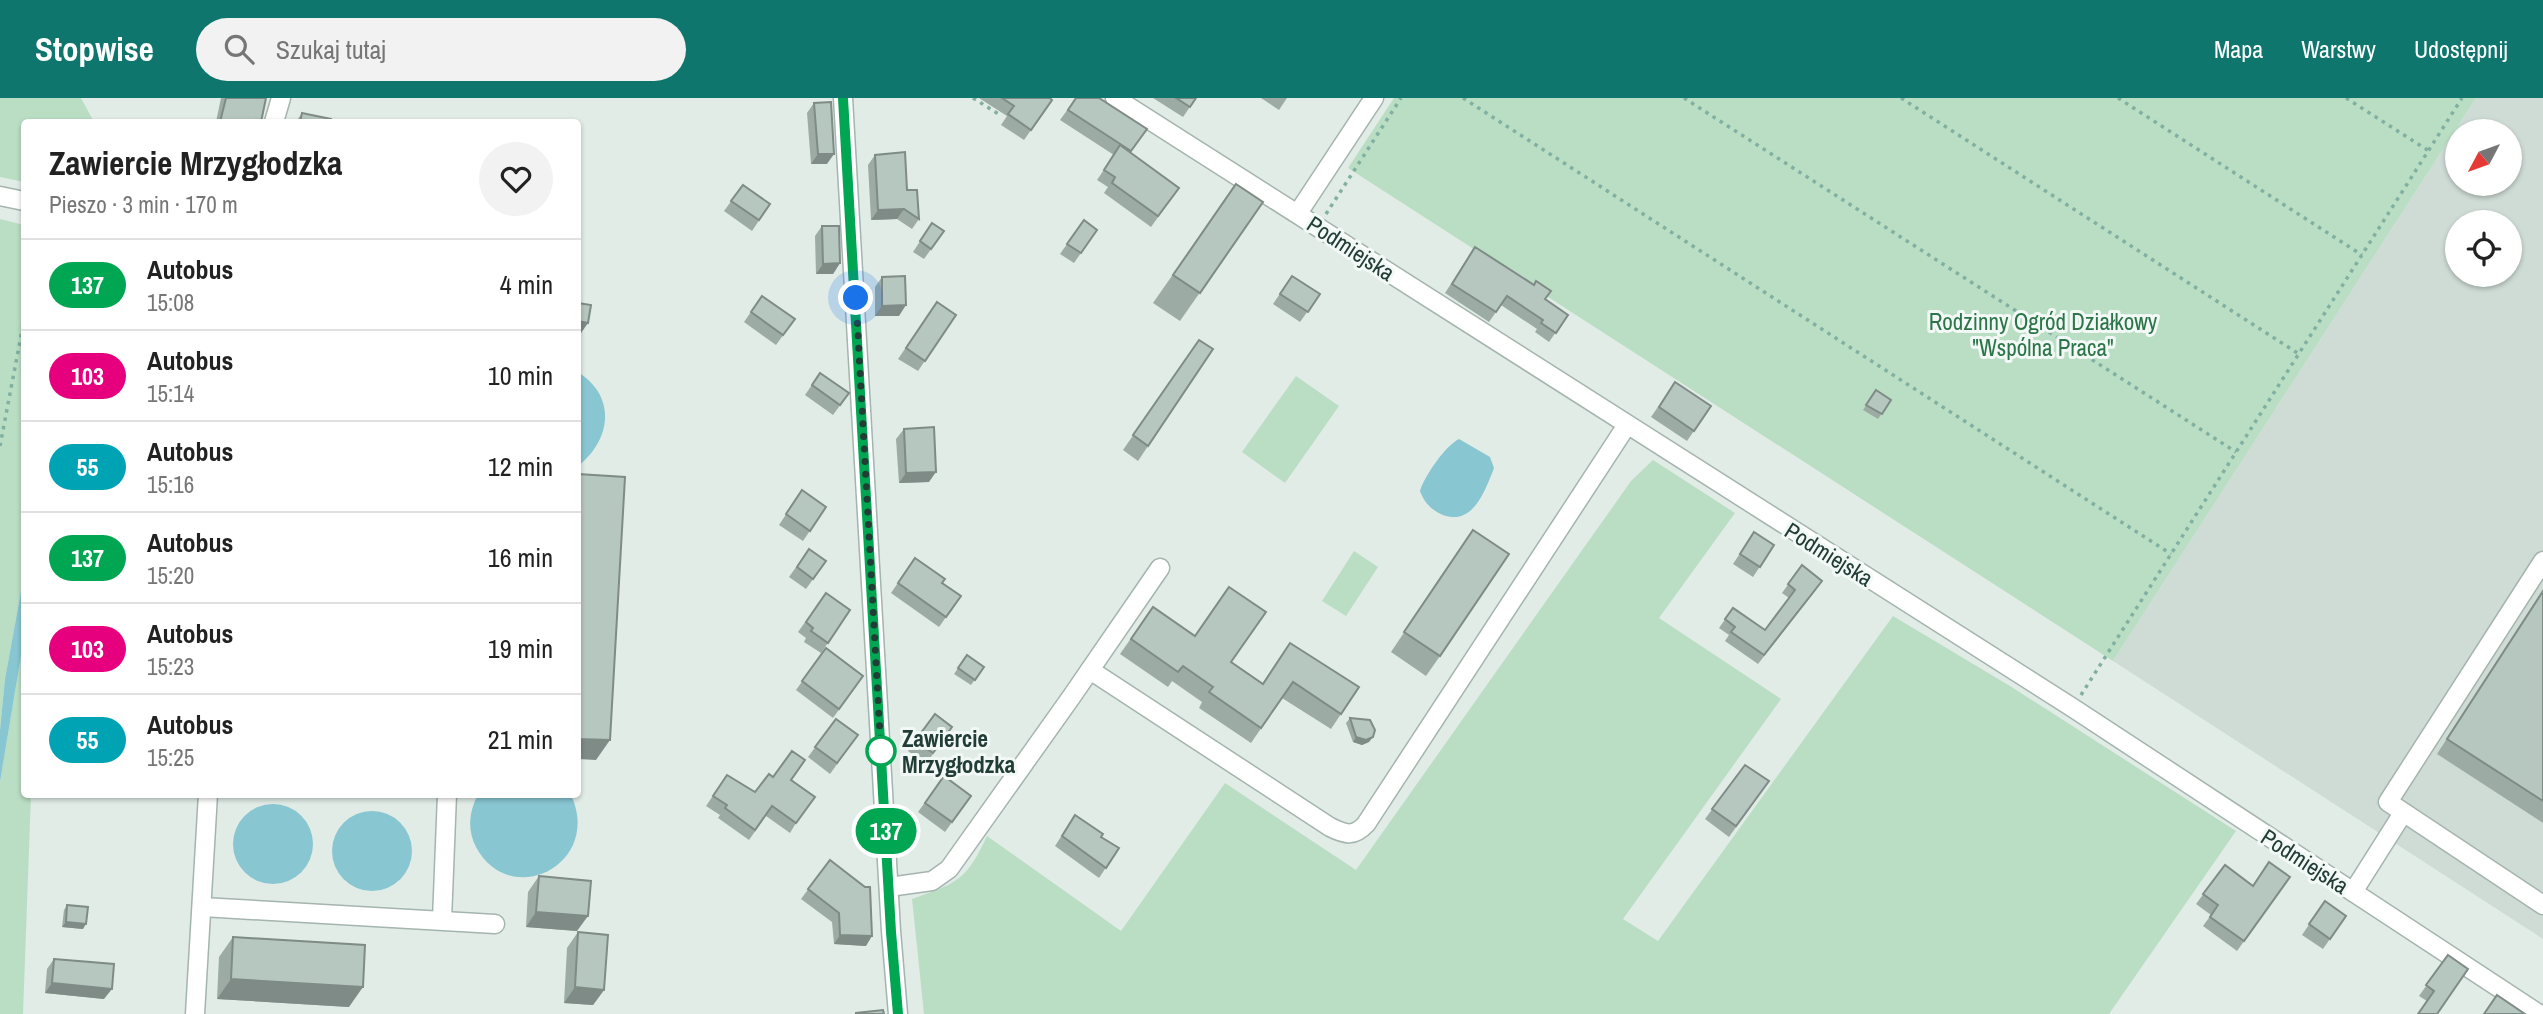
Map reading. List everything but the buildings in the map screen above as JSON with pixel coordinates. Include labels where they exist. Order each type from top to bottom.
[{"type":"street","points":[[275,119],[281,98]]},
{"type":"street","points":[[843,98],[898,1014]]},
{"type":"street","name":"Podmiejska","points":[[1115,98],[2073,708],[2539,1014]]},
{"type":"street","points":[[1298,214],[1374,98]]},
{"type":"street","points":[[0,196],[21,200]]},
{"type":"street","points":[[1090,670],[1330,827],[1342,834],[1359,832],[1627,425]]},
{"type":"street","points":[[2543,561],[2388,800],[2389,804],[2543,905]]},
{"type":"street","points":[[889,887],[932,881],[949,869],[1160,568]]},
{"type":"street","points":[[195,1014],[208,798]]},
{"type":"street","points":[[442,920],[447,798]]},
{"type":"street","points":[[2353,892],[2403,813]]},
{"type":"street","points":[[202,907],[495,923]]},
{"type":"path","points":[[973,98],[1000,115]]},
{"type":"path","points":[[1318,226],[1401,98]]},
{"type":"path","points":[[1463,98],[2171,554]]},
{"type":"path","points":[[1684,98],[2236,452]]},
{"type":"path","points":[[1901,98],[2299,354]]},
{"type":"path","points":[[2118,98],[2362,255]]},
{"type":"path","points":[[2346,98],[2429,151]]},
{"type":"path","points":[[2073,708],[2462,98]]},
{"type":"path","points":[[0,446],[21,336]]},
{"type":"shaded area","points":[[2476,98],[2543,98],[2543,939],[2113,661],[2445,146],[2445,196],[2522,196],[2522,119],[2462,119]]},
{"type":"green space","points":[[0,98],[81,98],[92,119],[21,119],[21,181],[0,177]]},
{"type":"green space","name":"Rodzinny Ogród Działkowy \"Wspólna Praca\"","points":[[1394,98],[2476,98],[2462,119],[2445,119],[2445,146],[2113,661],[1348,168]]},
{"type":"green space","points":[[0,219],[21,224],[21,591],[5,679],[0,730]]},
{"type":"green space","points":[[1296,376],[1339,406],[1285,483],[1242,452]]},
{"type":"green space","points":[[1653,460],[1735,513],[1659,618],[1781,699],[1623,919],[1658,941],[1893,616],[2010,686],[2236,831],[2109,1014],[924,1014],[912,899],[940,889],[959,878],[973,863],[987,836],[1121,931],[1225,783],[1356,870],[1631,481]]},
{"type":"green space","points":[[1354,551],[1378,567],[1346,616],[1322,601]]},
{"type":"green space","points":[[21,656],[21,798],[31,798],[23,1014],[0,1014],[0,782]]},
{"type":"water","points":[[581,374],[591,382],[604,406],[603,431],[589,456],[581,463]]},
{"type":"water","points":[[1459,439],[1490,457],[1494,468],[1476,504],[1462,516],[1453,517],[1443,515],[1432,508],[1420,491],[1436,462]]},
{"type":"water","points":[[21,591],[21,656],[0,782],[0,730],[5,679]]},
{"type":"water","points":[[477,798],[572,798],[578,820],[574,841],[564,859],[548,871],[529,877],[510,876],[491,866],[476,847],[470,827]]},
{"type":"water","points":[[273,804],[288,807],[301,816],[310,829],[313,844],[310,859],[301,872],[288,881],[273,884],[258,881],[245,872],[236,859],[233,844],[236,829],[245,816],[258,807]]},
{"type":"water","points":[[372,811],[387,814],[400,823],[409,836],[412,851],[409,866],[400,879],[387,888],[372,891],[357,888],[344,879],[335,866],[332,851],[335,836],[344,823],[357,814]]},
{"type":"bus line","name":"137","points":[[843,98],[898,1014]]},
{"type":"place","name":"Zawiercie Mrzygłodzka","points":[[881,751]]},
{"type":"route","points":[[856,298],[881,751]]}]
